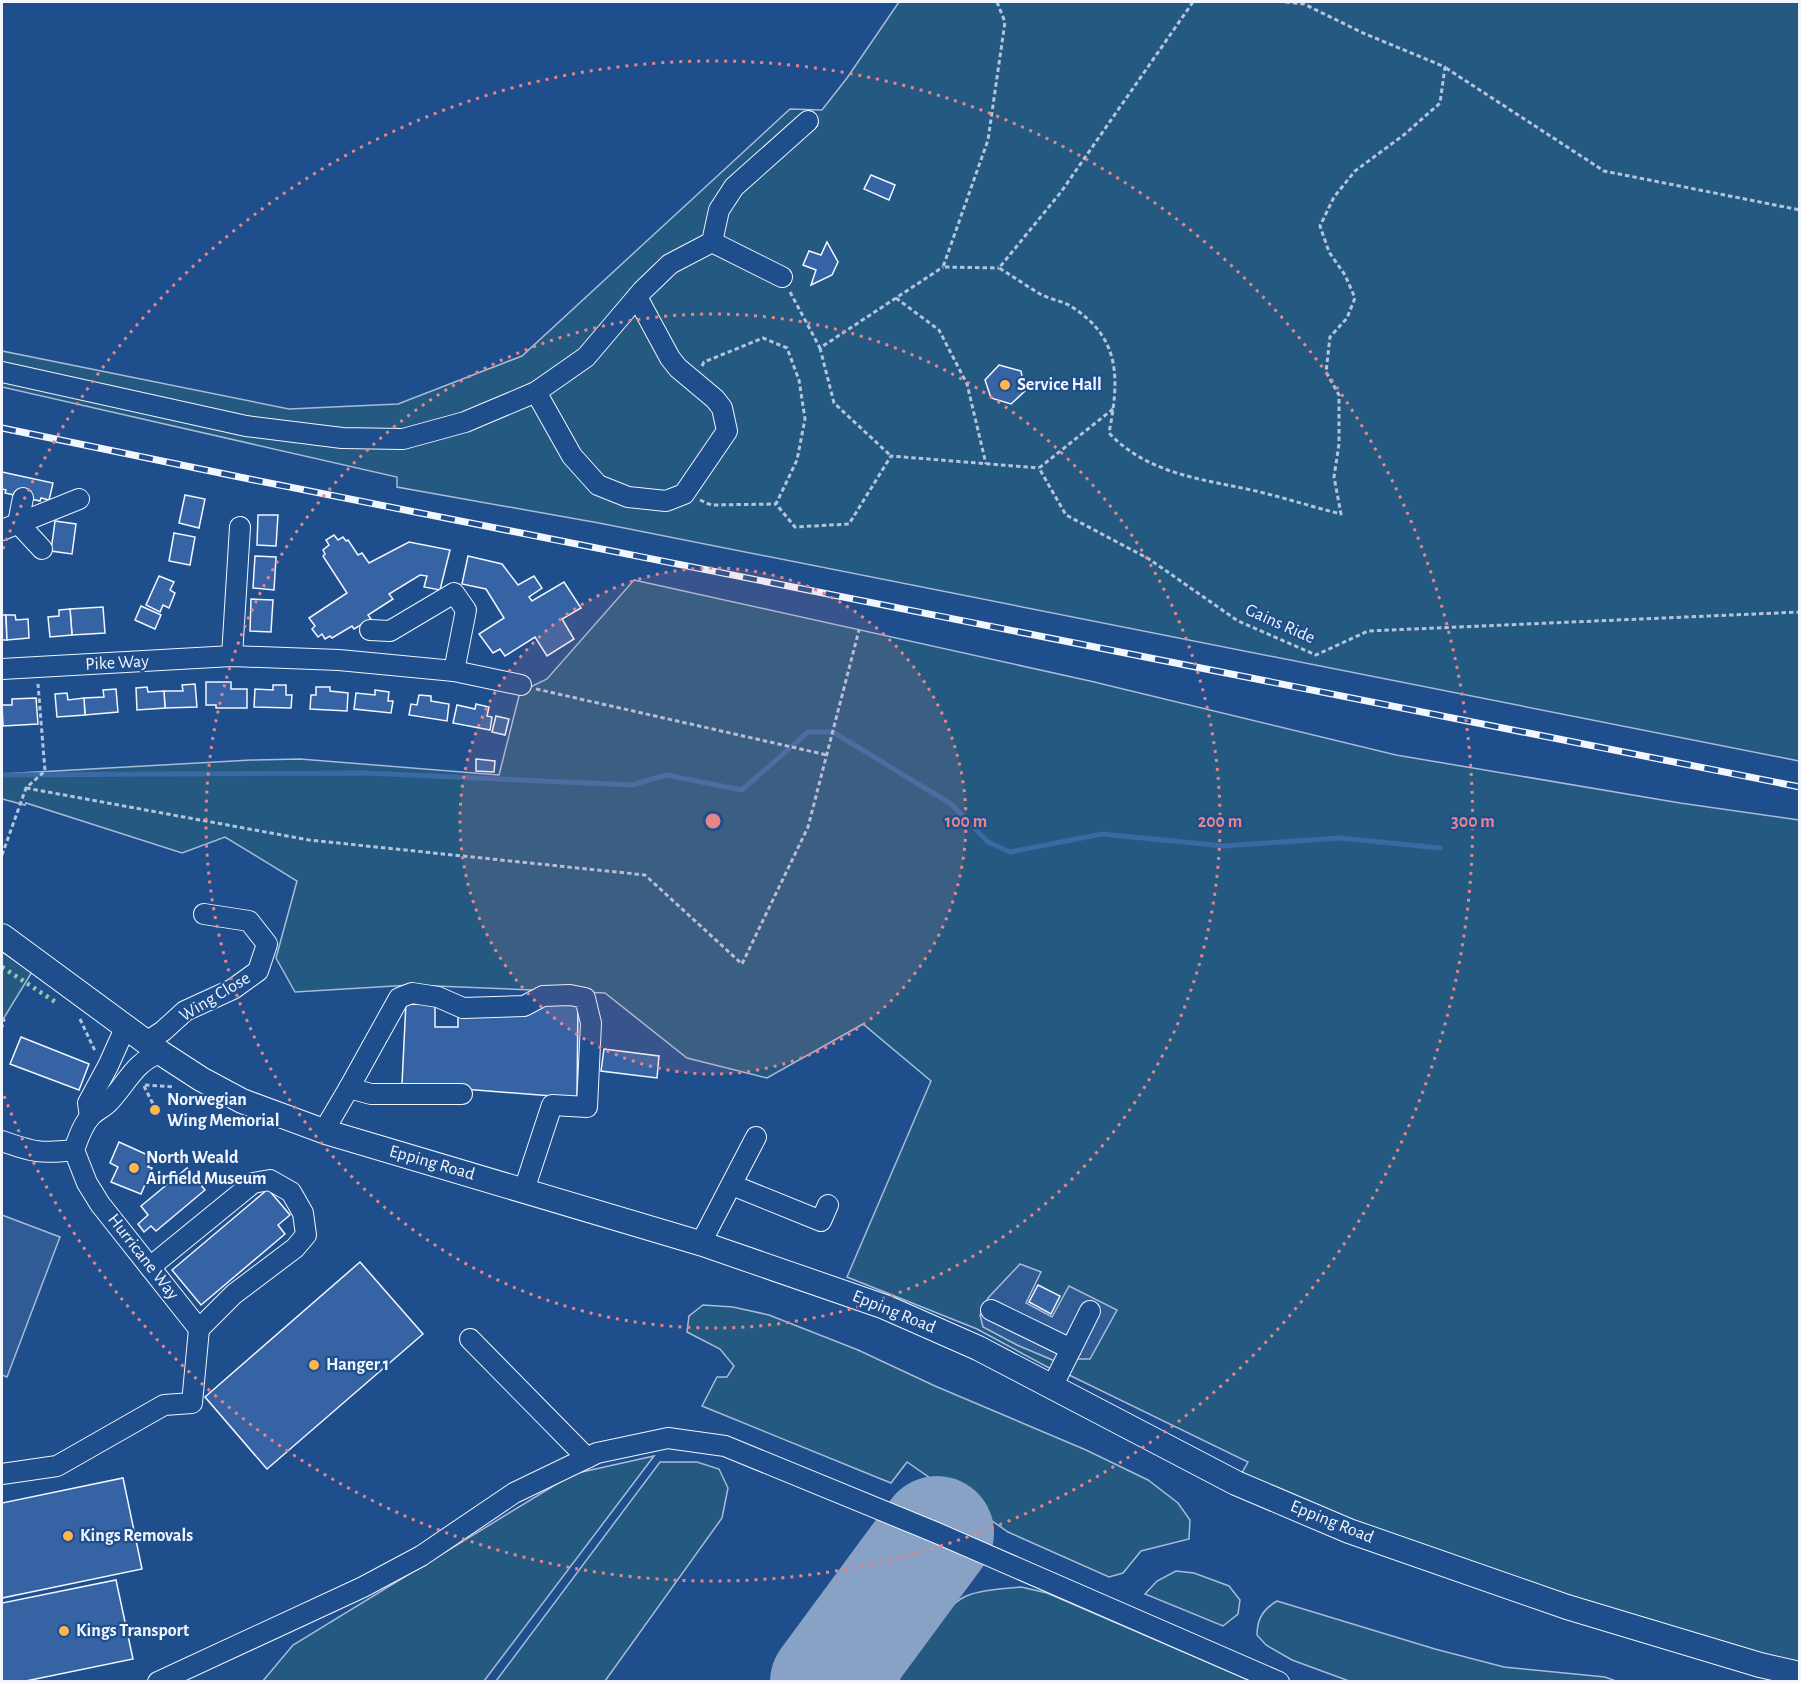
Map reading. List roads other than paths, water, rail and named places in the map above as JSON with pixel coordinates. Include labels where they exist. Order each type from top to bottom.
[{"type":"main road","name":"Epping Road","points":[[2,936],[154,1047],[201,1079],[242,1101],[326,1132],[703,1244],[885,1306],[978,1348],[1236,1484],[1349,1531],[1567,1607],[1760,1665],[1800,1674]]},
{"type":"street","points":[[712,242],[719,210],[734,187],[808,121]]},
{"type":"street","points":[[712,242],[782,278]]},
{"type":"street","points":[[2,372],[246,426],[342,438],[403,439],[465,422],[536,392],[586,357],[636,297],[670,264],[712,242]]},
{"type":"street","points":[[536,392],[572,456],[598,485],[628,496],[666,501],[684,494],[727,431],[722,408],[670,358],[636,297]]},
{"type":"street","points":[[10,526],[23,498]]},
{"type":"street","points":[[10,526],[79,499]]},
{"type":"street","points":[[10,526],[42,549]]},
{"type":"street","points":[[231,656],[240,527]]},
{"type":"street","points":[[370,630],[390,631],[454,593],[466,610],[454,672]]},
{"type":"street","name":"Pike Way","points":[[2,669],[231,656],[339,660],[454,672],[521,685]]},
{"type":"street","name":"Wing Close","points":[[154,1047],[163,1031],[185,1011],[233,989],[258,971],[267,944],[249,921],[204,914]]},
{"type":"street","points":[[326,1132],[329,1122],[399,998],[412,993],[421,994],[438,997],[463,1008],[524,1006],[543,996],[570,994],[585,998],[591,1023],[587,1107],[552,1105],[525,1190]]},
{"type":"street","points":[[90,1118],[88,1103],[126,1026]]},
{"type":"street","points":[[2,1141],[31,1151],[47,1153],[74,1150],[80,1133],[90,1118],[108,1103],[126,1079],[151,1056],[154,1047]]},
{"type":"street","points":[[349,1089],[371,1094],[462,1094]]},
{"type":"street","points":[[703,1244],[705,1234],[756,1137]]},
{"type":"street","name":"Hurricane Way","points":[[74,1150],[87,1183],[100,1204],[199,1329]]},
{"type":"street","points":[[2,1474],[57,1466],[164,1405],[192,1403],[199,1329],[234,1294],[295,1248],[306,1235],[303,1213],[291,1192],[270,1180],[253,1183],[150,1267]]},
{"type":"street","points":[[732,1185],[821,1221],[828,1205]]},
{"type":"street","points":[[991,1310],[1071,1349]]},
{"type":"street","points":[[1052,1387],[1090,1311]]},
{"type":"street","points":[[470,1339],[587,1458]]},
{"type":"street","points":[[158,1682],[363,1587],[421,1556],[514,1493],[597,1453],[668,1438],[725,1446],[937,1533],[1279,1682]]},
{"type":"waterway","points":[[2,775],[366,773],[632,785],[666,775],[742,790],[808,732],[833,732],[951,804],[988,842],[1010,852],[1102,834],[1224,846],[1340,838],[1440,848]]},
{"type":"railway","points":[[2,428],[1800,787]]},
{"type":"place","name":"Service Hall","points":[[1005,385]]},
{"type":"place","name":"Norwegian Wing Memorial","points":[[155,1110]]},
{"type":"place","name":"North Weald Airfield Museum","points":[[134,1168]]},
{"type":"place","name":"Hanger 1","points":[[314,1365]]},
{"type":"place","name":"Kings Removals","points":[[68,1536]]},
{"type":"place","name":"Kings Transport","points":[[64,1631]]}]
